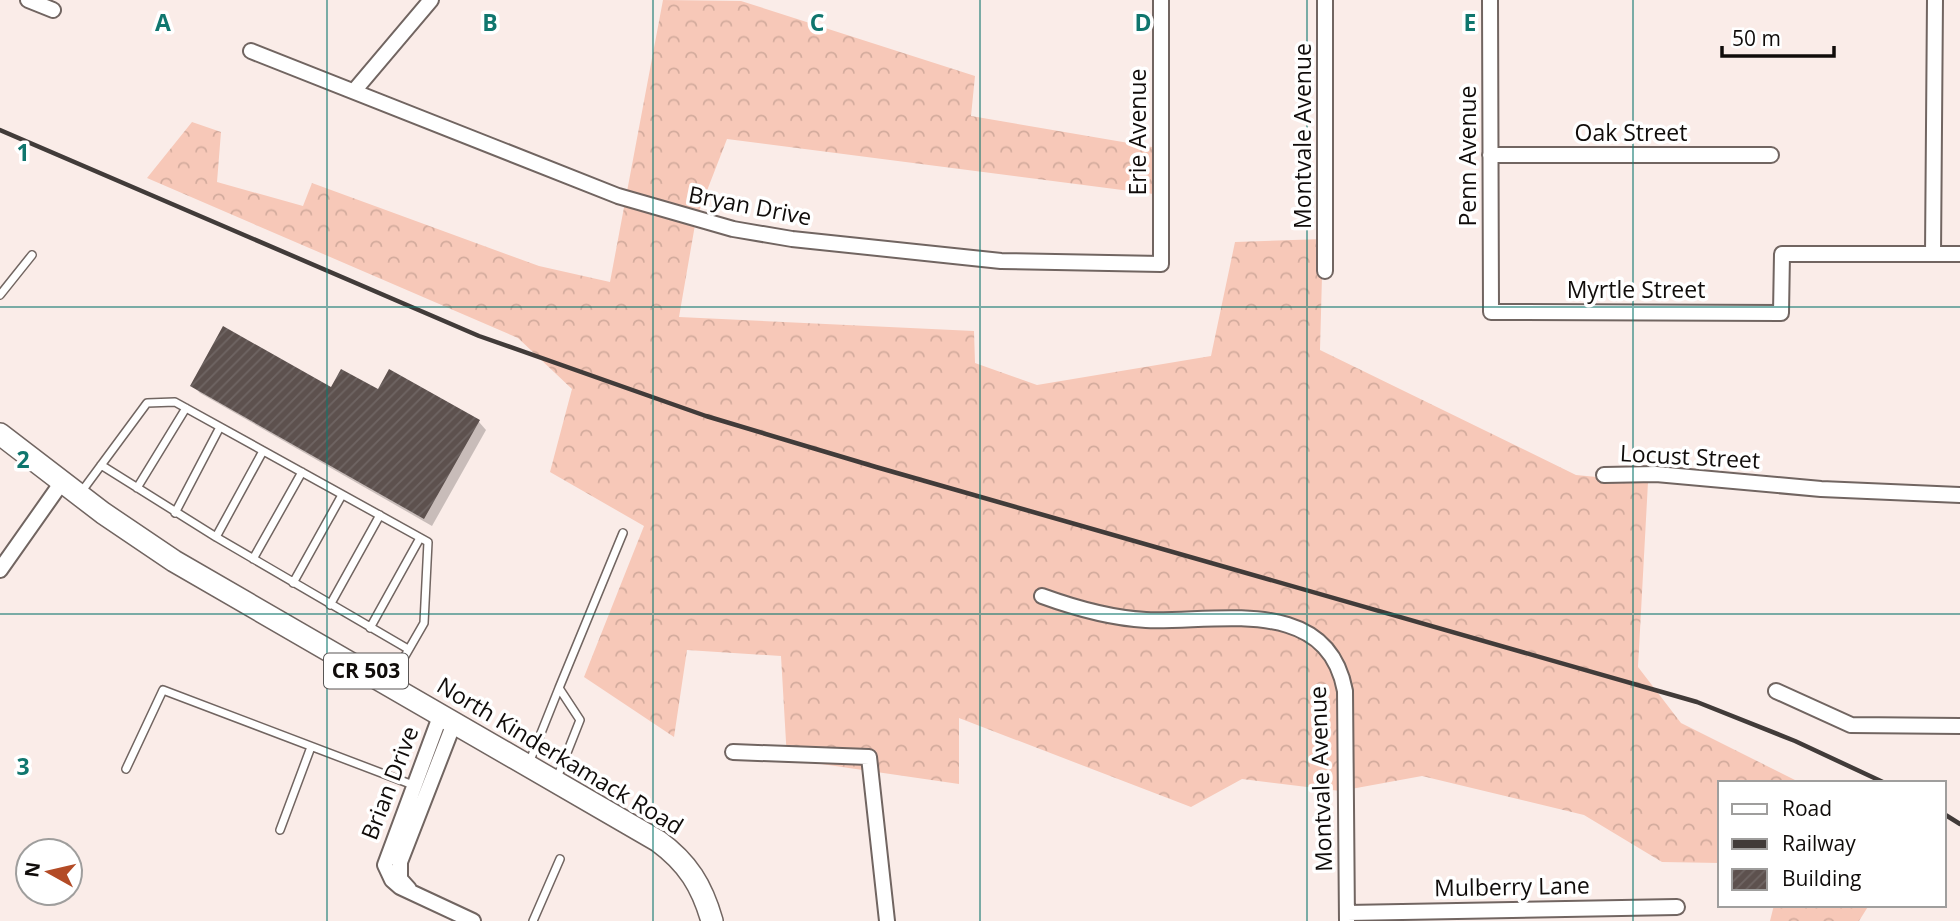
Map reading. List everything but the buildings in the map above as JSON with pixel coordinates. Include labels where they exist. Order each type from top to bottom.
[{"type":"main road","name":"North Kinderkamack Road","points":[[0,434],[174,561],[674,853],[697,881],[712,921]]},
{"type":"street","points":[[27,0],[53,10]]},
{"type":"street","points":[[354,90],[431,0]]},
{"type":"street","name":"Erie Avenue","points":[[1161,0],[1161,264]]},
{"type":"street","name":"Montvale Avenue","points":[[1325,0],[1325,271]]},
{"type":"street","name":"Penn Avenue","points":[[1490,0],[1491,312]]},
{"type":"street","points":[[1934,0],[1933,254],[1960,254]]},
{"type":"street","name":"Bryan Drive","points":[[251,51],[618,197],[733,229],[792,239],[1002,261],[1161,264]]},
{"type":"street","name":"Oak Street","points":[[1490,155],[1771,155]]},
{"type":"street","name":"Myrtle Street","points":[[1491,312],[1781,313],[1782,254],[1933,254]]},
{"type":"street","name":"Locust Street","points":[[1604,475],[1656,474],[1960,495]]},
{"type":"street","points":[[0,570],[71,488]]},
{"type":"street","name":"Montvale Avenue","points":[[1042,596],[1108,616],[1145,620],[1282,622],[1304,630],[1320,642],[1337,665],[1345,691],[1347,917]]},
{"type":"street","points":[[1776,691],[1851,725],[1960,726]]},
{"type":"street","name":"Brian Drive","points":[[447,719],[413,785],[385,865],[392,880],[415,894],[473,921]]},
{"type":"street","name":"Brian Drive","points":[[415,894],[400,879],[400,862],[447,719]]},
{"type":"street","points":[[733,752],[869,757],[887,921]]},
{"type":"street","name":"Mulberry Lane","points":[[1347,917],[1677,907]]},
{"type":"lane","points":[[0,295],[32,255]]},
{"type":"lane","points":[[71,488],[101,465],[147,404],[174,402],[428,542],[424,623],[388,684]]},
{"type":"lane","points":[[137,488],[186,408]]},
{"type":"lane","points":[[175,513],[220,427]]},
{"type":"lane","points":[[216,537],[263,451]]},
{"type":"lane","points":[[101,465],[175,513],[408,649]]},
{"type":"lane","points":[[253,559],[302,472]]},
{"type":"lane","points":[[293,583],[342,495]]},
{"type":"lane","points":[[330,605],[380,515]]},
{"type":"lane","points":[[527,766],[623,533]]},
{"type":"lane","points":[[370,628],[420,538]]},
{"type":"lane","points":[[556,782],[580,720],[559,688]]},
{"type":"lane","points":[[126,769],[163,690],[413,785]]},
{"type":"lane","points":[[280,830],[311,747]]},
{"type":"lane","points":[[533,921],[561,859]]},
{"type":"green space","points":[[663,0],[741,1],[975,76],[971,116],[1158,148],[1161,195],[727,139],[696,219],[679,317],[974,331],[975,363],[1037,385],[1211,356],[1235,242],[1323,239],[1320,350],[1576,475],[1648,482],[1638,667],[1681,723],[1797,781],[1718,781],[1718,863],[1662,862],[1584,815],[1422,776],[1340,791],[1242,779],[1191,807],[959,718],[959,784],[787,759],[781,656],[687,650],[674,737],[584,677],[644,526],[550,472],[572,389],[518,338],[147,178],[192,122],[221,132],[217,182],[303,206],[312,183],[539,266],[610,282]]},
{"type":"green space","points":[[1774,907],[1868,907],[1859,921],[1770,921]]},
{"type":"railway","points":[[0,130],[479,336],[706,416],[1697,702],[1795,741],[1881,781]]},
{"type":"railway","points":[[1946,815],[1960,824]]}]
